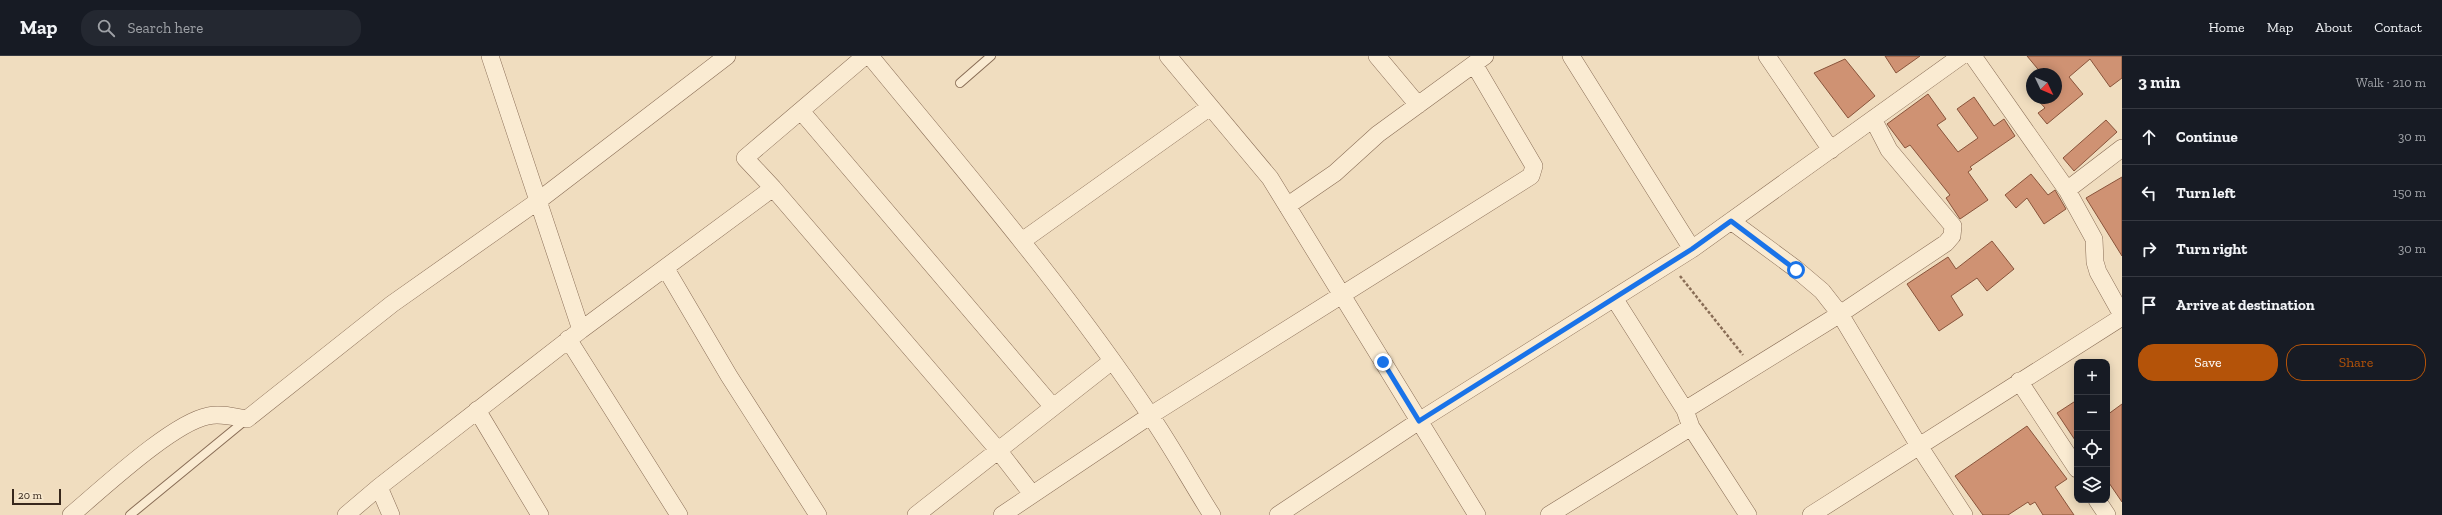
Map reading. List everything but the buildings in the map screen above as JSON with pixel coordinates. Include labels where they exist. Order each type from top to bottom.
[{"type":"street","points":[[490,56],[538,201],[575,334],[679,515]]},
{"type":"street","points":[[71,515],[143,456],[184,425],[208,416],[227,415],[248,419],[392,304],[538,201],[727,56]]},
{"type":"street","points":[[865,56],[745,158],[773,188],[998,450],[1032,494]]},
{"type":"street","points":[[870,56],[1022,241],[1112,361],[1151,415],[1212,515]]},
{"type":"street","points":[[1168,56],[1270,178],[1477,515]]},
{"type":"street","points":[[1377,56],[1418,105]]},
{"type":"street","points":[[1571,56],[1692,249]]},
{"type":"street","points":[[1767,56],[1831,150]]},
{"type":"street","points":[[1278,515],[1419,421],[1692,249],[1961,56]]},
{"type":"street","points":[[1820,512],[2019,381],[2122,316],[2098,272],[2095,262],[2094,239],[2067,190],[1973,56]]},
{"type":"street","points":[[1002,515],[1151,415],[1342,293],[1531,176],[1534,166],[1479,60],[1378,134],[1335,173],[1287,206]]},
{"type":"street","points":[[1022,241],[1210,107]]},
{"type":"street","points":[[801,111],[1053,408]]},
{"type":"street","points":[[1685,410],[1840,314],[1946,243],[1952,236],[1953,226],[1889,150],[1873,119]]},
{"type":"street","points":[[2067,190],[2122,148]]},
{"type":"street","points":[[346,515],[379,487],[575,334],[666,269],[773,188]]},
{"type":"street","points":[[1731,221],[1801,274],[1822,292],[1840,314],[1919,446],[1964,515]]},
{"type":"street","points":[[666,269],[729,376],[818,515]]},
{"type":"street","points":[[1614,298],[1685,410],[1691,427],[1748,515]]},
{"type":"street","points":[[916,515],[1112,361]]},
{"type":"street","points":[[2019,381],[2076,467]]},
{"type":"street","points":[[477,410],[540,515]]},
{"type":"street","points":[[1549,515],[1691,427]]},
{"type":"street","points":[[379,487],[391,515]]},
{"type":"street","points":[[2099,503],[2107,515]]},
{"type":"lane","points":[[960,83],[991,56]]},
{"type":"lane","points":[[130,515],[248,419]]},
{"type":"path","points":[[1670,263],[1753,368]]},
{"type":"route","points":[[1383,362],[1419,421],[1692,249],[1731,221],[1796,270]]}]
